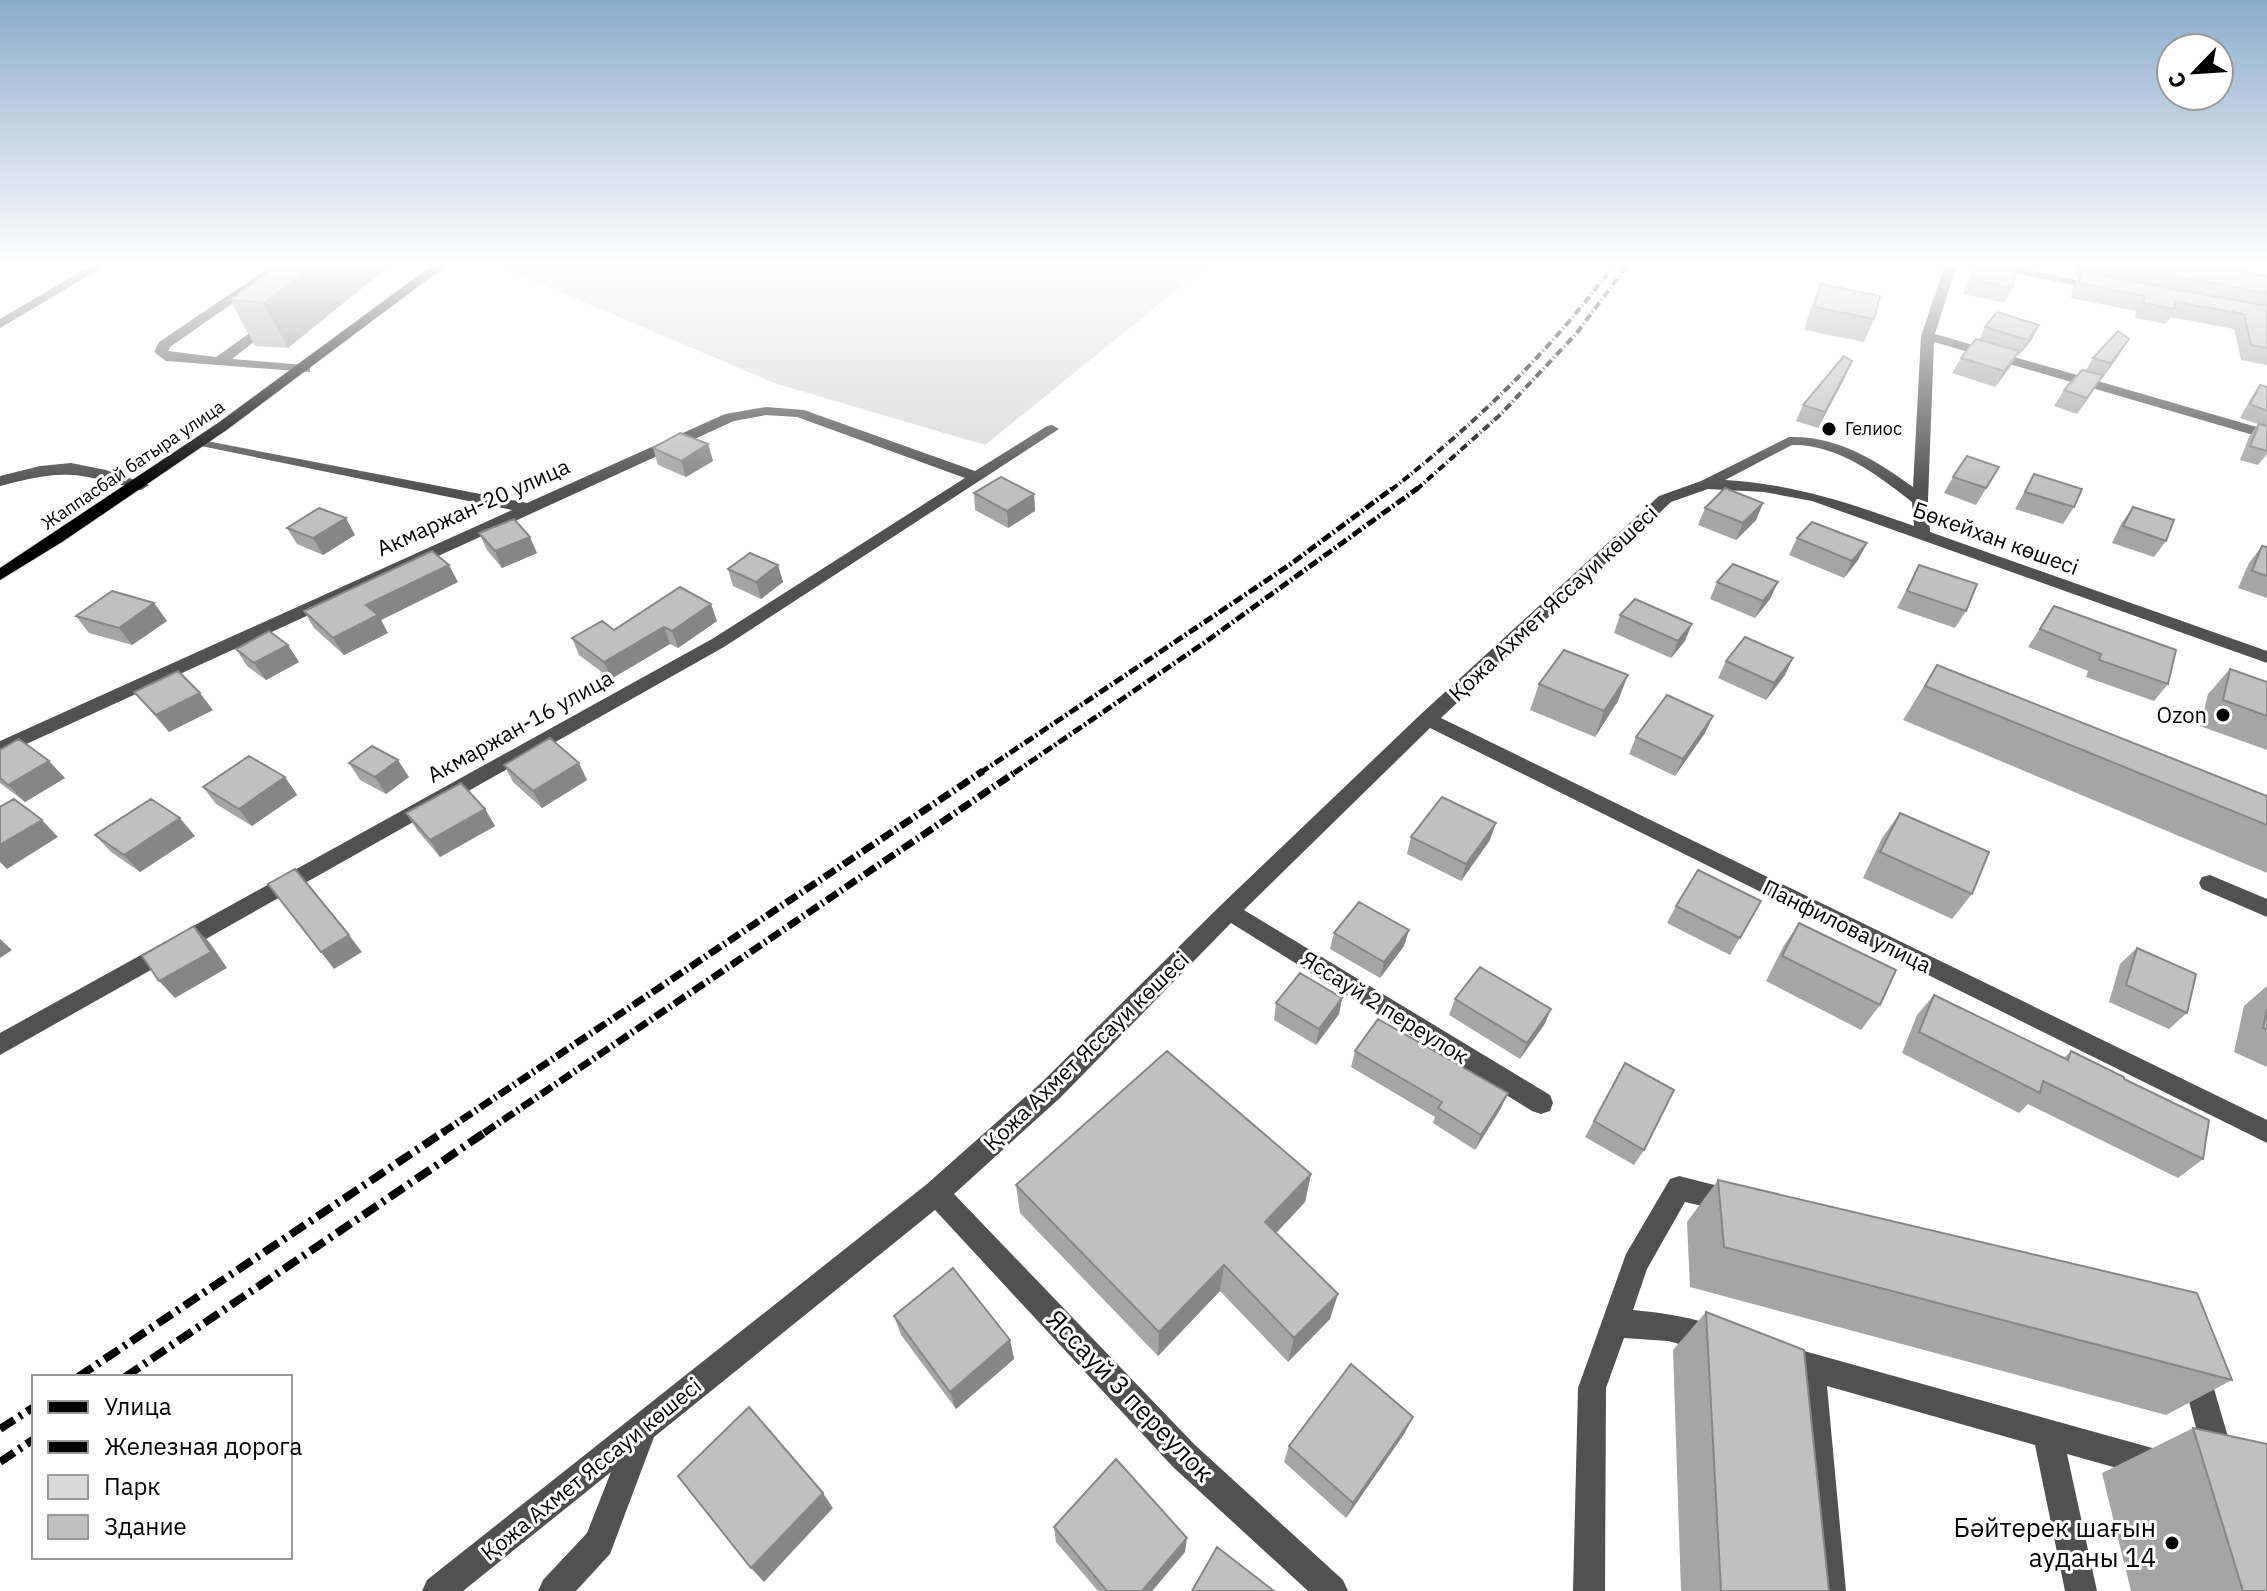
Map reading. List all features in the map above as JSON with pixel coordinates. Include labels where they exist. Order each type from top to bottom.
[{"type":"main road","name":"Жаппасбай батыра улица","points":[[0,575],[141,485],[341,341]]},
{"type":"street","points":[[169,341],[161,352],[166,357],[305,369]]},
{"type":"street","points":[[220,361],[246,341]]},
{"type":"street","points":[[1922,535],[1920,500],[1928,341]]},
{"type":"street","points":[[1946,341],[2267,435]]},
{"type":"street","name":"Акмаржан-20 улица","points":[[0,749],[730,417],[766,411],[799,413],[977,477]]},
{"type":"street","name":"Акмаржан-16 улица","points":[[0,1045],[718,643],[1052,429]]},
{"type":"street","name":"Қожа Ахмет Яссауи көшесі","points":[[438,1591],[936,1193],[1051,1090],[1229,911],[1428,719],[1665,499],[1706,484],[1789,441],[1802,439],[1865,460],[1920,500]]},
{"type":"street","points":[[201,442],[531,509]]},
{"type":"street","points":[[0,481],[59,465],[77,466],[141,485]]},
{"type":"street","name":"Бөкейхан көшесі","points":[[1706,484],[1764,487],[1816,497],[2267,657]]},
{"type":"street","name":"Панфилова улица","points":[[1428,719],[2267,1132]]},
{"type":"street","points":[[2210,883],[2267,908]]},
{"type":"street","name":"Яссауй 2 переулок","points":[[1229,911],[1541,1103]]},
{"type":"street","points":[[1589,1591],[1592,1388],[1636,1263],[1679,1188],[1756,1207]]},
{"type":"street","name":"Яссауй 3 переулок","points":[[936,1193],[1184,1456],[1332,1591]]},
{"type":"street","points":[[1615,1323],[1668,1327],[2227,1485],[2191,1358],[2181,1347]]},
{"type":"street","points":[[1811,1367],[1830,1591]]},
{"type":"street","points":[[554,1591],[599,1543],[643,1427]]},
{"type":"street","points":[[2048,1434],[2081,1591]]},
{"type":"green space","points":[[676,341],[1113,341],[985,445],[777,384]]},
{"type":"building","points":[[1974,341],[2019,351],[2004,371],[1961,358]]},
{"type":"building","points":[[2109,341],[2127,341],[2111,363],[2093,358]]},
{"type":"building","points":[[2250,341],[2267,341],[2267,348],[2251,345]]},
{"type":"building","points":[[1844,356],[1852,361],[1825,412],[1803,405]]},
{"type":"building","points":[[2082,370],[2103,375],[2087,398],[2064,390]]},
{"type":"building","points":[[2260,385],[2267,387],[2267,411],[2250,404]]},
{"type":"building","points":[[2259,424],[2267,426],[2267,451],[2250,446]]},
{"type":"building","points":[[680,433],[708,444],[681,461],[653,448]]},
{"type":"building","points":[[1967,456],[1999,467],[1986,488],[1953,477]]},
{"type":"building","points":[[2034,474],[2082,489],[2074,507],[2025,492]]},
{"type":"building","points":[[1001,477],[1034,494],[1007,511],[974,493]]},
{"type":"building","points":[[1725,488],[1763,503],[1743,523],[1705,508]]},
{"type":"building","points":[[2133,507],[2174,520],[2166,541],[2123,526]]},
{"type":"building","points":[[319,508],[346,518],[313,538],[287,528]]},
{"type":"building","points":[[514,519],[530,537],[495,551],[479,533]]},
{"type":"building","points":[[1812,522],[1867,543],[1852,561],[1797,538]]},
{"type":"building","points":[[2262,546],[2267,547],[2267,576],[2252,571]]},
{"type":"building","points":[[432,551],[449,565],[366,605],[378,615],[333,638],[304,611]]},
{"type":"building","points":[[750,553],[778,565],[756,582],[728,569]]},
{"type":"building","points":[[1733,564],[1778,582],[1763,601],[1717,582]]},
{"type":"building","points":[[1919,565],[1977,584],[1966,611],[1907,591]]},
{"type":"building","points":[[680,587],[711,604],[672,631],[664,627],[604,662],[572,638],[602,621],[614,630]]},
{"type":"building","points":[[112,591],[154,603],[119,628],[76,616]]},
{"type":"building","points":[[1635,599],[1692,624],[1678,641],[1620,615]]},
{"type":"building","points":[[2054,606],[2176,650],[2168,684],[2099,660],[2101,654],[2040,629]]},
{"type":"building","points":[[269,631],[288,645],[254,663],[236,649]]},
{"type":"building","points":[[1745,637],[1793,658],[1774,683],[1726,661]]},
{"type":"building","points":[[1564,650],[1628,675],[1604,711],[1539,684]]},
{"type":"building","points":[[1937,665],[2267,796],[2267,825],[1925,686]]},
{"type":"building","points":[[2230,669],[2267,682],[2267,716],[2223,700]]},
{"type":"building","points":[[178,671],[200,693],[156,715],[134,692]]},
{"type":"building","points":[[1667,695],[1713,716],[1683,759],[1636,737]]},
{"type":"building","points":[[550,738],[579,763],[533,791],[504,765]]},
{"type":"building","points":[[19,739],[49,761],[8,785],[0,778],[0,750]]},
{"type":"building","points":[[372,746],[398,760],[375,777],[349,763]]},
{"type":"building","points":[[249,756],[285,777],[239,809],[203,787]]},
{"type":"building","points":[[461,783],[485,809],[430,840],[406,813]]},
{"type":"building","points":[[1442,797],[1496,823],[1466,864],[1411,837]]},
{"type":"building","points":[[14,799],[42,820],[0,845],[0,807]]},
{"type":"building","points":[[151,799],[180,818],[124,855],[95,835]]},
{"type":"building","points":[[1900,813],[1989,852],[1972,894],[1880,852]]},
{"type":"building","points":[[295,869],[349,935],[321,952],[268,884]]},
{"type":"building","points":[[1698,870],[1761,901],[1740,938],[1676,906]]},
{"type":"building","points":[[1359,902],[1409,930],[1384,962],[1334,933]]},
{"type":"building","points":[[1799,923],[1896,970],[1880,1005],[1782,956]]},
{"type":"building","points":[[194,926],[211,952],[159,981],[142,956]]},
{"type":"building","points":[[2137,948],[2196,974],[2187,1013],[2126,985]]},
{"type":"building","points":[[1480,967],[1551,1009],[1527,1043],[1455,999]]},
{"type":"building","points":[[1300,973],[1342,998],[1319,1029],[1276,1003]]},
{"type":"building","points":[[1934,995],[2068,1060],[2071,1051],[2209,1120],[2203,1159],[2043,1081],[2040,1093],[1919,1032]]},
{"type":"building","points":[[1378,1019],[1508,1093],[1481,1135],[1438,1108],[1442,1102],[1355,1051]]},
{"type":"building","points":[[1167,1051],[1311,1174],[1265,1222],[1338,1294],[1294,1338],[1224,1265],[1159,1332],[1016,1185]]},
{"type":"building","points":[[1625,1063],[1674,1090],[1644,1150],[1594,1121]]},
{"type":"building","points":[[1718,1180],[2197,1293],[2232,1380],[1724,1247]]},
{"type":"building","points":[[953,1268],[1010,1340],[950,1392],[894,1316]]},
{"type":"building","points":[[1706,1312],[1804,1350],[1829,1591],[1721,1591]]},
{"type":"building","points":[[1351,1364],[1413,1417],[1353,1503],[1289,1446]]},
{"type":"building","points":[[749,1407],[823,1493],[751,1568],[678,1476]]},
{"type":"building","points":[[2193,1428],[2267,1444],[2267,1591],[2243,1591]]},
{"type":"building","points":[[1116,1459],[1187,1538],[1142,1591],[1107,1591],[1054,1527]]},
{"type":"building","points":[[1217,1547],[1274,1591],[1192,1591]]},
{"type":"railway","points":[[1391,490],[1481,413],[1552,341]]},
{"type":"railway","points":[[1416,490],[1500,415],[1569,341]]},
{"type":"railway","points":[[980,773],[1288,566],[1393,488]]},
{"type":"railway","points":[[1014,773],[1204,643],[1418,488]]},
{"type":"railway","points":[[442,1133],[983,771]]},
{"type":"railway","points":[[484,1133],[1017,771]]},
{"type":"railway","points":[[81,1375],[445,1131]]},
{"type":"railway","points":[[128,1375],[487,1131]]},
{"type":"railway","points":[[0,1429],[32,1408]]},
{"type":"railway","points":[[0,1462],[32,1440]]},
{"type":"place","name":"Гелиос","points":[[1829,429]]},
{"type":"place","name":"Ozon","points":[[2223,715]]},
{"type":"place","name":"Бәйтерек шағын ауданы 14","points":[[2172,1543]]}]
